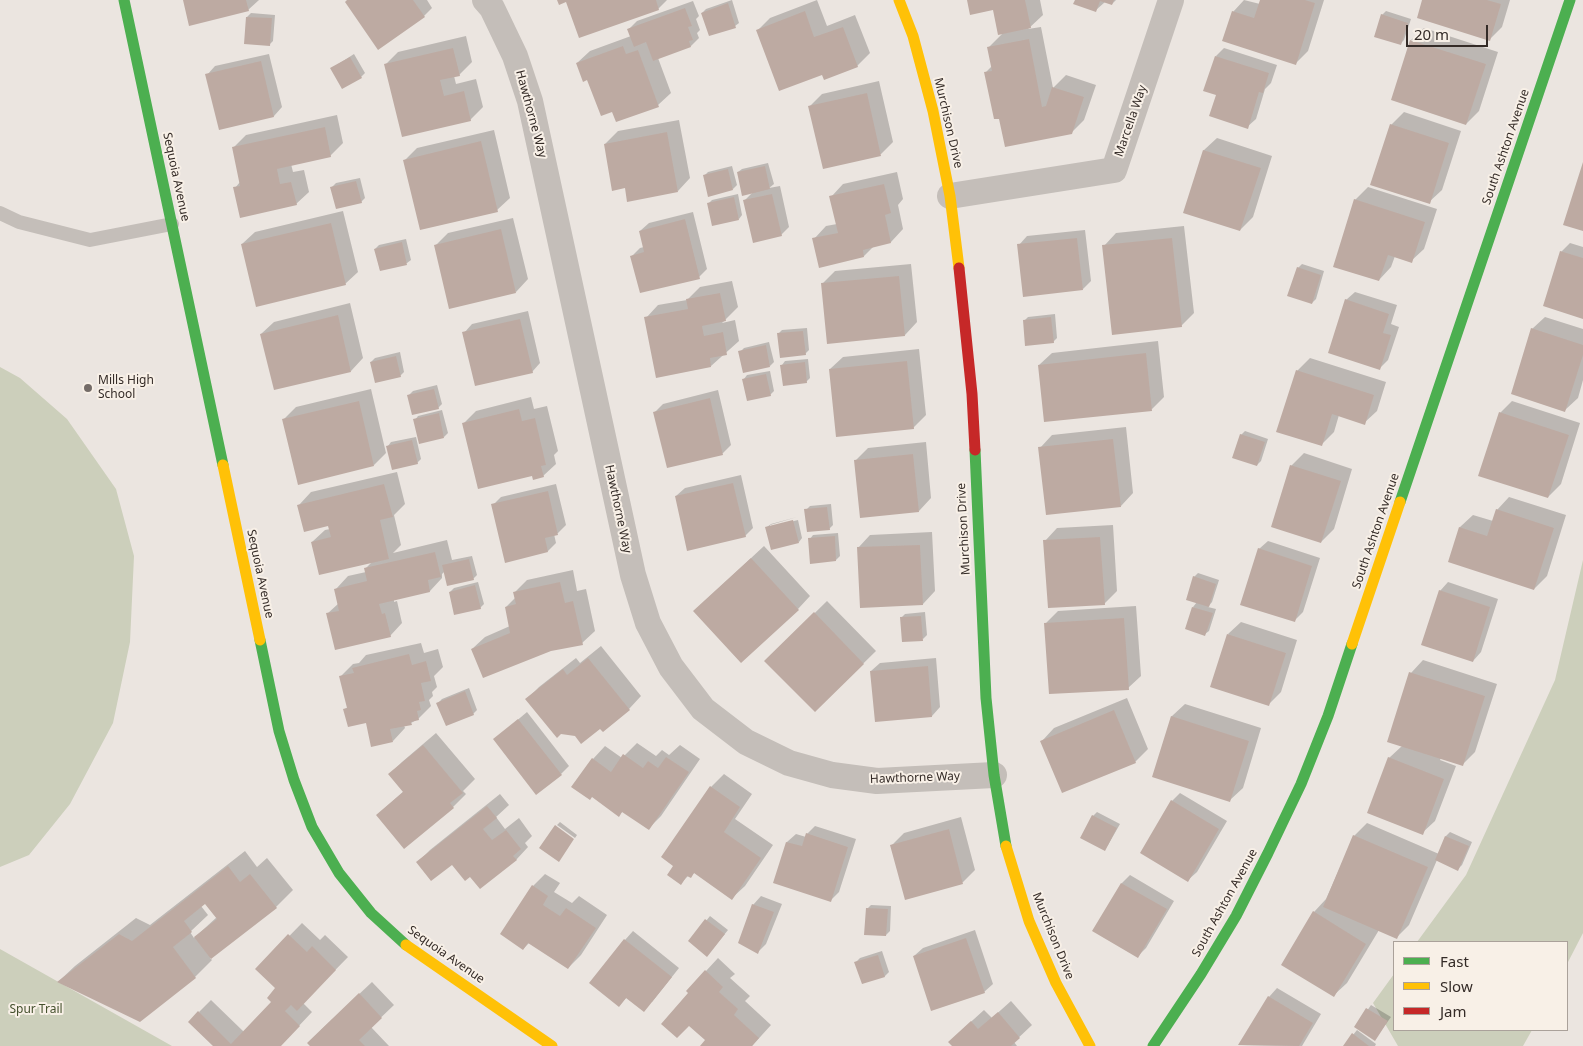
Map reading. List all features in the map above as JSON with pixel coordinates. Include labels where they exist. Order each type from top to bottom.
[{"type":"street","name":"Sequoia Avenue","points":[[124,0],[279,730],[294,780],[312,827],[339,873],[371,913],[398,938],[552,1046]]},
{"type":"street","name":"Hawthorne Way","points":[[485,0],[492,8],[515,56],[530,101],[633,574],[648,623],[671,667],[703,709],[746,742],[789,763],[832,776],[877,781],[994,775]]},
{"type":"street","name":"Murchison Drive","points":[[899,0],[912,36],[933,112],[950,196],[963,297],[972,394],[986,698],[994,775],[1007,849],[1029,921],[1056,984],[1090,1046]]},
{"type":"street","name":"Marcella Way","points":[[950,196],[1114,170],[1171,0]]},
{"type":"street","name":"South Ashton Avenue","points":[[1153,1046],[1201,974],[1236,916],[1301,784],[1353,643],[1570,0]]},
{"type":"lane","points":[[0,213],[19,222],[90,240],[172,224]]},
{"type":"green space","points":[[0,367],[20,378],[67,419],[116,489],[134,556],[130,642],[113,723],[70,804],[29,855],[0,867]]},
{"type":"green space","points":[[1583,560],[1583,933],[1568,962],[1568,941],[1418,941],[1466,875],[1555,680]]},
{"type":"green space","name":"Spur Trail","points":[[0,949],[172,1046],[0,1046]]},
{"type":"green space","points":[[1393,975],[1393,1031],[1531,1031],[1523,1046],[1398,1046],[1373,1003]]},
{"type":"building","points":[[183,0],[246,0],[249,11],[189,26]]},
{"type":"building","points":[[347,0],[413,0],[425,17],[378,50],[345,2]]},
{"type":"building","points":[[557,0],[656,0],[659,10],[579,38],[566,2],[559,5]]},
{"type":"building","points":[[967,0],[1025,0],[1031,28],[998,35],[993,10],[970,15]]},
{"type":"building","points":[[1075,0],[1114,0],[1112,5],[1100,1],[1096,12],[1073,4]]},
{"type":"building","points":[[1260,0],[1305,0],[1315,3],[1296,65],[1222,41],[1232,11],[1254,18]]},
{"type":"building","points":[[1422,0],[1487,0],[1501,4],[1490,41],[1417,18]]},
{"type":"building","points":[[728,3],[736,28],[709,36],[701,13]]},
{"type":"building","points":[[685,8],[692,26],[688,27],[693,40],[689,41],[691,47],[653,61],[646,42],[634,47],[627,29]]},
{"type":"building","points":[[805,11],[814,37],[843,27],[858,67],[824,80],[822,75],[779,91],[756,30]]},
{"type":"building","points":[[1381,14],[1408,23],[1401,45],[1374,37]]},
{"type":"building","points":[[246,17],[272,18],[270,46],[244,44]]},
{"type":"building","points":[[1029,39],[1042,107],[1046,106],[1052,87],[1084,97],[1072,134],[1005,147],[999,119],[994,119],[984,72],[992,71],[987,47]]},
{"type":"building","points":[[1410,40],[1486,64],[1466,125],[1391,100]]},
{"type":"building","points":[[623,46],[626,54],[638,50],[659,107],[616,122],[612,112],[601,116],[587,80],[583,82],[576,63]]},
{"type":"building","points":[[453,48],[460,76],[440,80],[444,96],[464,91],[471,121],[402,137],[384,64]]},
{"type":"building","points":[[1215,56],[1269,73],[1263,93],[1259,92],[1248,129],[1209,116],[1216,95],[1203,91]]},
{"type":"building","points":[[350,57],[362,78],[342,89],[330,68]]},
{"type":"building","points":[[261,61],[274,117],[219,130],[205,74]]},
{"type":"building","points":[[867,93],[881,156],[823,169],[808,106]]},
{"type":"building","points":[[1390,124],[1449,143],[1430,204],[1370,185]]},
{"type":"building","points":[[325,127],[331,157],[277,169],[280,184],[291,182],[297,205],[240,218],[233,187],[240,186],[232,147]]},
{"type":"building","points":[[667,132],[678,192],[627,202],[625,188],[612,191],[604,144]]},
{"type":"building","points":[[481,141],[498,212],[420,230],[403,160]]},
{"type":"building","points":[[1203,150],[1261,168],[1240,231],[1183,213]]},
{"type":"building","points":[[1583,162],[1583,231],[1563,225]]},
{"type":"building","points":[[765,166],[770,189],[742,196],[737,172]]},
{"type":"building","points":[[728,169],[733,190],[708,197],[703,175]]},
{"type":"building","points":[[356,181],[362,203],[336,209],[330,187]]},
{"type":"building","points":[[884,184],[891,213],[885,215],[891,243],[863,250],[864,257],[819,268],[812,238],[838,233],[829,196]]},
{"type":"building","points":[[772,194],[782,236],[753,243],[743,200]]},
{"type":"building","points":[[734,197],[739,220],[712,226],[707,203]]},
{"type":"building","points":[[1354,199],[1425,222],[1412,263],[1388,255],[1379,281],[1333,267]]},
{"type":"building","points":[[685,219],[700,279],[640,293],[630,256],[644,252],[639,231]]},
{"type":"building","points":[[331,223],[346,285],[256,307],[241,244]]},
{"type":"building","points":[[501,229],[516,293],[449,309],[434,245]]},
{"type":"building","points":[[1077,238],[1083,290],[1023,297],[1017,244]]},
{"type":"building","points":[[1172,238],[1182,327],[1112,335],[1102,245]]},
{"type":"building","points":[[402,242],[407,265],[380,271],[374,249]]},
{"type":"building","points":[[1560,251],[1583,258],[1583,319],[1543,306]]},
{"type":"building","points":[[1297,267],[1321,275],[1312,304],[1287,296]]},
{"type":"building","points":[[899,276],[905,336],[827,344],[821,283]]},
{"type":"building","points":[[720,293],[726,321],[702,326],[704,336],[723,332],[727,355],[710,358],[711,367],[656,378],[644,317],[688,309],[686,299]]},
{"type":"building","points":[[1345,299],[1389,314],[1383,333],[1391,335],[1380,370],[1328,353]]},
{"type":"building","points":[[338,315],[351,372],[274,390],[260,334]]},
{"type":"building","points":[[1051,317],[1054,343],[1025,346],[1023,320]]},
{"type":"building","points":[[520,319],[533,373],[475,386],[462,332]]},
{"type":"building","points":[[1531,328],[1583,345],[1583,355],[1565,412],[1511,394]]},
{"type":"building","points":[[803,331],[806,355],[780,358],[777,333]]},
{"type":"building","points":[[766,345],[770,367],[743,373],[738,351]]},
{"type":"building","points":[[1146,353],[1152,411],[1044,422],[1038,365]]},
{"type":"building","points":[[396,356],[401,377],[375,383],[370,362]]},
{"type":"building","points":[[907,361],[914,429],[836,437],[829,369]]},
{"type":"building","points":[[805,362],[807,383],[783,386],[780,365]]},
{"type":"building","points":[[1296,370],[1374,395],[1365,425],[1332,414],[1322,446],[1276,432]]},
{"type":"building","points":[[766,374],[771,396],[747,401],[742,379]]},
{"type":"building","points":[[434,389],[439,409],[412,415],[407,395]]},
{"type":"building","points":[[710,398],[723,455],[667,468],[653,412]]},
{"type":"building","points":[[359,401],[374,466],[298,485],[282,419]]},
{"type":"building","points":[[519,409],[522,421],[535,418],[546,465],[541,466],[544,477],[533,480],[532,476],[478,489],[462,423]]},
{"type":"building","points":[[1499,412],[1569,435],[1548,498],[1478,476]]},
{"type":"building","points":[[439,413],[444,438],[419,444],[413,419]]},
{"type":"building","points":[[1240,434],[1265,442],[1257,466],[1232,458]]},
{"type":"building","points":[[1113,439],[1121,507],[1046,515],[1038,447]]},
{"type":"building","points":[[412,440],[418,464],[392,470],[386,446]]},
{"type":"building","points":[[913,454],[919,512],[860,518],[854,460]]},
{"type":"building","points":[[1290,465],[1341,481],[1321,543],[1271,527]]},
{"type":"building","points":[[733,483],[746,537],[687,551],[675,496]]},
{"type":"building","points":[[384,484],[393,517],[380,520],[389,559],[319,575],[311,542],[331,537],[328,526],[304,532],[297,505]]},
{"type":"building","points":[[548,491],[558,535],[545,538],[548,552],[505,563],[491,504]]},
{"type":"building","points":[[827,507],[830,530],[807,532],[804,509]]},
{"type":"building","points":[[1496,509],[1554,528],[1534,590],[1448,562],[1459,527],[1487,536]]},
{"type":"building","points":[[793,520],[799,543],[771,550],[765,527]]},
{"type":"building","points":[[835,536],[836,561],[810,564],[808,538]]},
{"type":"building","points":[[1100,537],[1105,605],[1048,608],[1043,540]]},
{"type":"building","points":[[920,545],[923,605],[860,608],[857,547]]},
{"type":"building","points":[[1258,548],[1312,566],[1295,622],[1240,605]]},
{"type":"building","points":[[435,552],[441,577],[428,580],[430,592],[379,604],[382,614],[385,613],[391,637],[335,650],[326,613],[339,611],[334,589],[367,581],[364,568]]},
{"type":"building","points":[[751,558],[799,610],[741,663],[693,611]]},
{"type":"building","points":[[469,559],[474,580],[447,586],[442,565]]},
{"type":"building","points":[[1193,576],[1216,584],[1209,607],[1186,600]]},
{"type":"building","points":[[560,582],[565,603],[573,601],[583,645],[551,651],[483,678],[471,649],[510,633],[505,607],[516,604],[513,592]]},
{"type":"building","points":[[475,585],[481,609],[454,615],[449,592]]},
{"type":"building","points":[[1439,590],[1490,607],[1473,662],[1421,645]]},
{"type":"building","points":[[1192,607],[1213,613],[1205,636],[1185,629]]},
{"type":"building","points":[[814,612],[864,664],[815,712],[764,661]]},
{"type":"building","points":[[921,616],[923,641],[902,642],[900,617]]},
{"type":"building","points":[[1124,618],[1129,690],[1049,694],[1044,623]]},
{"type":"building","points":[[1227,634],[1286,653],[1269,706],[1210,687]]},
{"type":"building","points":[[409,654],[412,665],[426,661],[431,681],[421,683],[425,701],[419,702],[421,710],[417,711],[419,720],[411,722],[412,725],[390,729],[393,742],[371,747],[366,723],[348,727],[343,709],[347,708],[339,676],[354,673],[352,668]]},
{"type":"building","points":[[588,658],[630,710],[603,732],[600,729],[581,744],[575,736],[561,734],[557,738],[525,699],[563,669],[567,675]]},
{"type":"building","points":[[928,666],[932,717],[875,722],[870,671]]},
{"type":"building","points":[[1409,672],[1485,696],[1463,766],[1387,742]]},
{"type":"building","points":[[465,691],[474,715],[446,726],[436,703]]},
{"type":"building","points":[[1114,710],[1136,763],[1062,793],[1040,741]]},
{"type":"building","points":[[1171,716],[1249,741],[1230,802],[1152,777]]},
{"type":"building","points":[[518,719],[562,775],[536,795],[493,739]]},
{"type":"building","points":[[423,745],[463,793],[450,803],[454,808],[404,849],[376,815],[403,792],[388,774]]},
{"type":"building","points":[[623,754],[643,768],[648,761],[658,768],[666,757],[689,772],[649,830],[622,812],[619,817],[592,797],[590,800],[571,787],[592,758],[611,772]]},
{"type":"building","points":[[1388,757],[1444,779],[1423,835],[1367,813]]},
{"type":"building","points":[[710,786],[740,807],[724,832],[761,858],[732,900],[694,873],[691,878],[687,876],[681,885],[667,875],[673,866],[661,857]]},
{"type":"building","points":[[1171,800],[1219,829],[1188,882],[1140,853]]},
{"type":"building","points":[[487,806],[497,818],[483,829],[492,840],[506,830],[521,849],[513,856],[517,860],[480,889],[470,877],[465,881],[452,865],[431,881],[416,862]]},
{"type":"building","points":[[1092,815],[1117,828],[1105,851],[1080,838]]},
{"type":"building","points":[[555,825],[574,839],[559,862],[539,848]]},
{"type":"building","points":[[949,829],[963,884],[905,900],[890,845]]},
{"type":"building","points":[[806,833],[848,847],[831,902],[773,883],[786,842],[802,846]]},
{"type":"building","points":[[1353,835],[1428,867],[1397,939],[1323,907]]},
{"type":"building","points":[[1445,836],[1469,846],[1458,871],[1435,860]]},
{"type":"building","points":[[228,866],[240,882],[250,874],[277,908],[211,959],[194,937],[217,919],[205,904],[184,921],[192,932],[173,947],[196,978],[140,1022],[57,982],[119,934],[132,941]]},
{"type":"building","points":[[1121,883],[1167,909],[1138,958],[1092,931]]},
{"type":"building","points":[[532,885],[548,896],[543,905],[560,916],[566,908],[596,928],[568,969],[528,943],[523,950],[500,934]]},
{"type":"building","points":[[752,904],[774,912],[758,954],[738,943]]},
{"type":"building","points":[[866,908],[888,909],[886,936],[864,935]]},
{"type":"building","points":[[1313,911],[1366,944],[1334,997],[1281,965]]},
{"type":"building","points":[[705,919],[725,934],[707,957],[688,941]]},
{"type":"building","points":[[288,934],[307,952],[312,946],[336,970],[297,1011],[291,1005],[285,1011],[300,1026],[281,1046],[213,1046],[188,1022],[198,1011],[231,1044],[271,1002],[267,998],[275,988],[255,969]]},
{"type":"building","points":[[966,938],[985,993],[931,1011],[913,956]]},
{"type":"building","points":[[624,939],[672,977],[644,1012],[626,998],[619,1007],[589,983]]},
{"type":"building","points":[[878,955],[885,977],[862,984],[854,962]]},
{"type":"building","points":[[705,970],[723,987],[719,992],[738,1009],[734,1015],[759,1038],[752,1046],[700,1046],[705,1040],[689,1026],[677,1038],[661,1024]]},
{"type":"building","points":[[359,993],[382,1018],[359,1040],[365,1046],[310,1046],[307,1043]]},
{"type":"building","points":[[1268,996],[1313,1023],[1299,1046],[1238,1045]]},
{"type":"building","points":[[1366,1008],[1388,1021],[1375,1041],[1354,1027]]},
{"type":"building","points":[[998,1012],[1020,1038],[1011,1046],[952,1046],[948,1042],[971,1021],[978,1029]]},
{"type":"building","points":[[1352,1033],[1369,1046],[1343,1046]]},
{"type":"traffic: fast","points":[[124,0],[223,465]]},
{"type":"traffic: fast","points":[[1400,502],[1570,0]]},
{"type":"traffic: fast","points":[[975,450],[986,698],[994,775],[1006,846]]},
{"type":"traffic: fast","points":[[260,640],[279,731],[294,780],[312,827],[339,873],[371,913],[406,945]]},
{"type":"traffic: fast","points":[[1153,1046],[1201,974],[1236,916],[1268,853],[1301,784],[1328,716],[1352,644]]},
{"type":"traffic: slow","points":[[899,0],[913,36],[933,111],[950,196],[959,268]]},
{"type":"traffic: slow","points":[[223,465],[260,640]]},
{"type":"traffic: slow","points":[[1352,644],[1400,502]]},
{"type":"traffic: slow","points":[[1006,846],[1029,921],[1056,983],[1090,1046]]},
{"type":"traffic: slow","points":[[406,945],[552,1046]]},
{"type":"traffic: jam","points":[[959,268],[972,394],[975,450]]},
{"type":"place","name":"Mills High School","points":[[88,388]]}]
